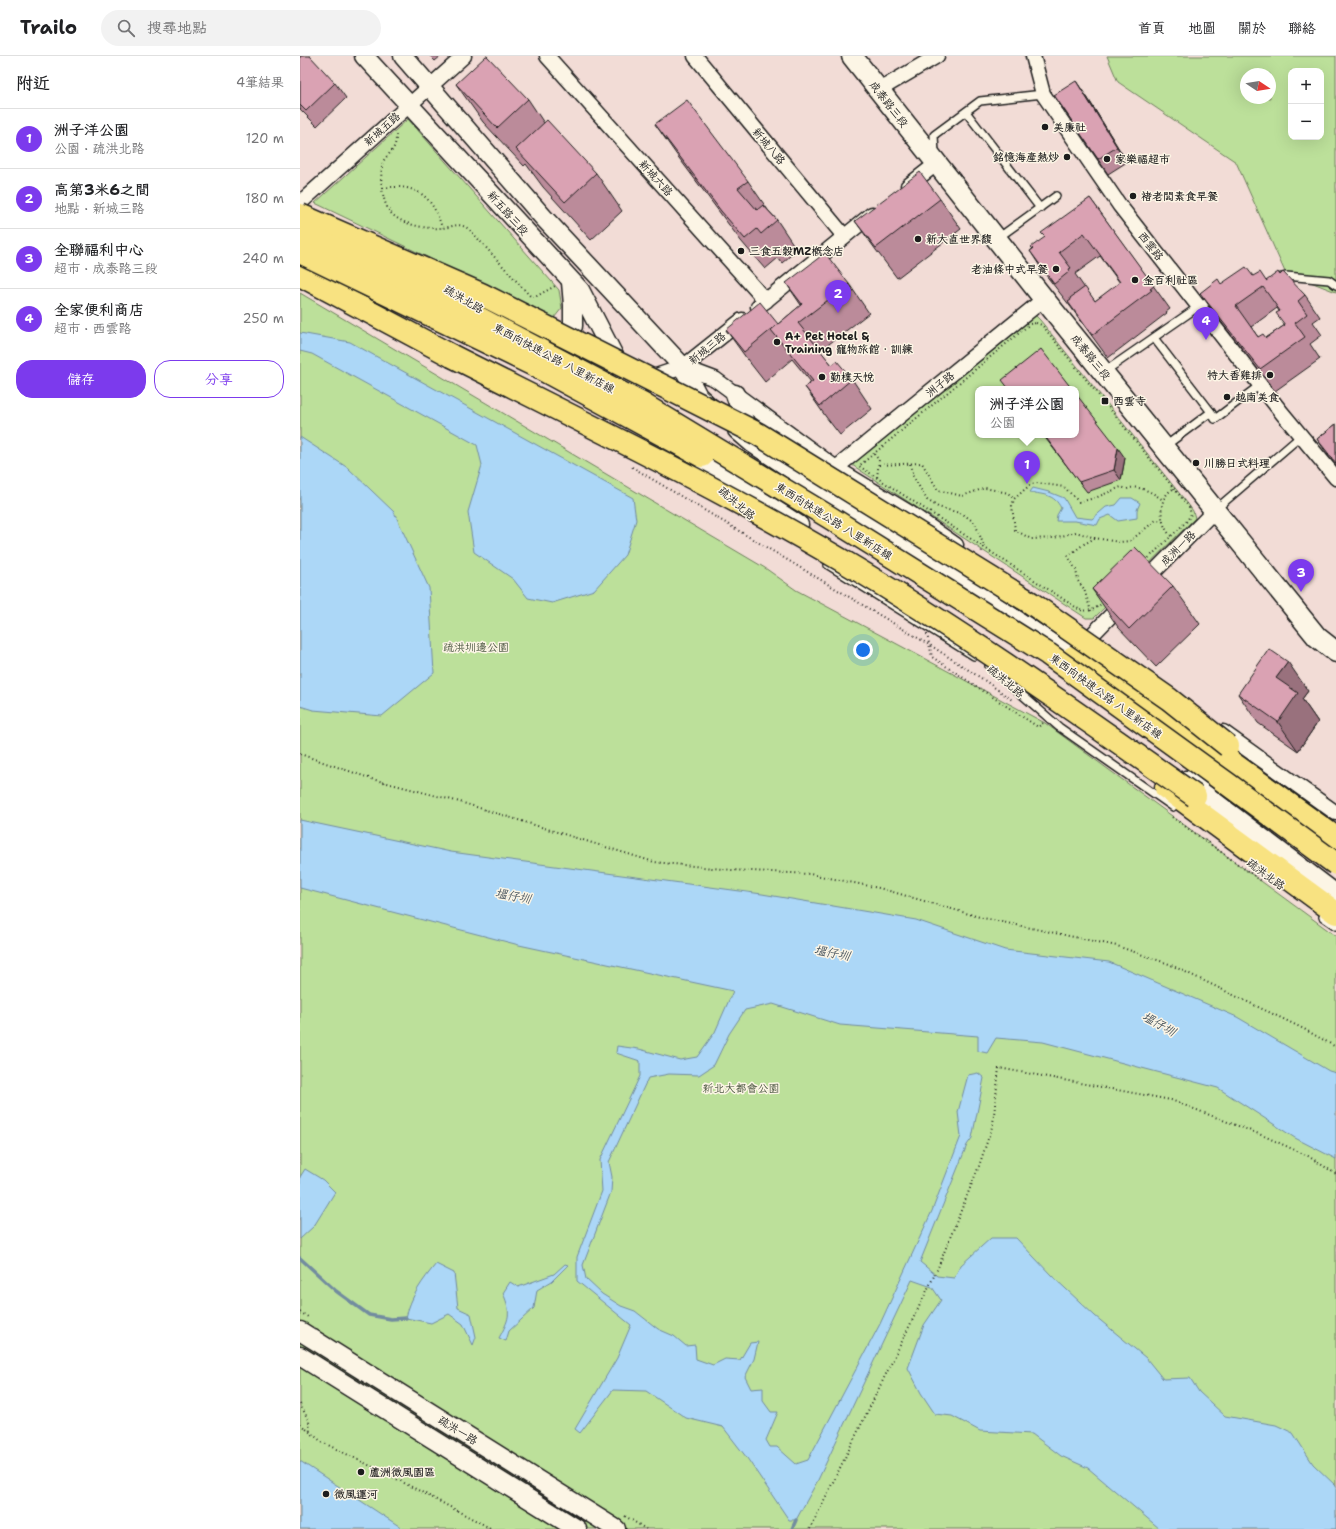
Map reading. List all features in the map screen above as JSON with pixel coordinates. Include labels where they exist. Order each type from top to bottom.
[{"type":"highway","points":[[300,215],[481,294],[758,434],[1031,603],[1169,699],[1228,746],[1336,824]]},
{"type":"highway","name":"東西向快速公路 八里新店線","points":[[300,231],[473,315],[642,404],[829,517],[1048,654],[1336,864]]},
{"type":"highway","name":"東西向快速公路 八里新店線","points":[[300,252],[534,365],[698,454],[819,526],[1034,660],[1336,876]]},
{"type":"highway","points":[[300,275],[452,356],[687,474],[848,564],[1006,663],[1188,804],[1336,902]]},
{"type":"highway","points":[[1073,657],[1221,755],[1336,838]]},
{"type":"highway","points":[[1022,668],[1038,691],[1055,709],[1211,820],[1327,913]]},
{"type":"main road","name":"成泰路三段","points":[[852,56],[1044,299],[1317,637],[1336,652]]},
{"type":"street","name":"新五路三段","points":[[364,56],[409,104],[563,284],[580,290],[629,385]]},
{"type":"street","name":"新五路三段","points":[[402,56],[542,217],[683,367]]},
{"type":"street","name":"新城五路","points":[[300,203],[464,56]]},
{"type":"street","name":"新城六路","points":[[547,56],[766,301]]},
{"type":"street","name":"新城八路","points":[[695,56],[844,236]]},
{"type":"street","points":[[879,90],[937,56]]},
{"type":"street","name":"西雲路","points":[[1033,56],[1043,94],[1120,206],[1198,307],[1336,478]]},
{"type":"street","points":[[899,193],[936,164]]},
{"type":"street","name":"疏洪北路","points":[[300,203],[424,274],[543,347],[600,385],[629,385],[683,367]]},
{"type":"street","name":"新城三路","points":[[683,367],[881,207]]},
{"type":"street","points":[[543,347],[564,340],[573,326],[573,305],[563,284]]},
{"type":"street","name":"洲子路","points":[[836,468],[1044,299]]},
{"type":"street","points":[[683,367],[715,379],[836,468],[910,513],[1090,637],[1336,813]]},
{"type":"street","points":[[683,367],[698,396],[752,443],[1073,657],[1336,851]]},
{"type":"street","name":"疏洪北路","points":[[629,385],[672,444],[1004,655],[1169,767],[1336,894]]},
{"type":"street","points":[[735,394],[752,443]]},
{"type":"street","name":"成洲一路","points":[[1090,637],[1215,510]]},
{"type":"street","name":"疏洪一路","points":[[300,1331],[616,1529]]},
{"type":"street","name":"疏洪一路","points":[[300,1356],[577,1529]]},
{"type":"lane","points":[[936,164],[934,135],[980,102],[1043,94]]},
{"type":"lane","points":[[966,112],[1040,208]]},
{"type":"lane","points":[[997,239],[1056,196]]},
{"type":"lane","points":[[1272,279],[1286,276],[1329,280],[1336,285]]},
{"type":"lane","points":[[1104,372],[1198,307],[1223,294]]},
{"type":"lane","points":[[1154,338],[1215,419],[1260,385]]},
{"type":"lane","points":[[1164,447],[1211,412]]},
{"type":"lane","points":[[1215,510],[1301,436]]},
{"type":"lane","name":"疏洪北路","points":[[672,444],[750,516],[770,528]]},
{"type":"lane","name":"疏洪北路","points":[[824,562],[977,658]]},
{"type":"lane","name":"疏洪北路","points":[[984,662],[1059,727],[1188,804]]},
{"type":"lane","points":[[1327,913],[1336,926]]},
{"type":"path","points":[[396,128],[394,148],[385,157],[382,165],[383,188],[386,203],[390,212],[401,220],[414,225],[442,228],[457,224],[464,225],[531,297],[537,296],[563,284]]},
{"type":"path","points":[[383,188],[396,186],[409,188],[422,194],[432,204],[438,214],[442,228]]},
{"type":"path","points":[[1036,323],[1042,325],[1189,507],[1191,514],[1187,521],[1096,609],[1087,612],[1080,610],[859,466],[874,454],[1030,324],[1036,323]]},
{"type":"path","points":[[874,454],[879,460],[877,478]]},
{"type":"path","points":[[879,465],[922,464],[938,490],[962,496],[985,488],[1008,493],[1014,499]]},
{"type":"path","points":[[632,467],[933,647],[984,680],[1014,702]]},
{"type":"path","points":[[1163,500],[1142,489],[1132,487],[1127,489],[1122,486],[1095,498],[1079,502],[1064,487],[1038,483],[1031,484],[1014,499],[1012,506],[1015,530],[1032,539],[1054,538],[1076,532],[1095,538],[1119,542],[1130,541],[1156,520],[1163,521]]},
{"type":"path","points":[[1171,536],[1165,530],[1162,512],[1163,500],[1168,492],[1174,489]]},
{"type":"path","points":[[1091,610],[1084,589],[1078,581],[1076,570],[1068,556],[1095,538]]},
{"type":"path","points":[[1038,719],[1043,723]]},
{"type":"path","points":[[300,754],[372,779],[460,802],[654,862],[732,870],[810,874],[879,888],[983,918],[1117,946],[1169,964],[1304,1029],[1336,1047]]},
{"type":"path","points":[[1171,815],[1266,884]]},
{"type":"path","points":[[810,1529],[937,1270],[979,1166],[993,1124],[999,1068],[1172,1100],[1264,1136],[1308,1156],[1336,1174]]},
{"type":"path","points":[[300,1404],[309,1421],[310,1432]]},
{"type":"path","points":[[300,1424],[322,1442],[492,1529]]},
{"type":"green space","points":[[1107,56],[1336,56],[1336,292],[1285,272],[1236,162],[1118,82]]},
{"type":"green space","points":[[408,119],[559,290],[562,308],[554,318],[315,203]]},
{"type":"green space","name":"新北大都會公園","points":[[300,293],[765,568],[796,590],[1045,723],[1336,936],[1336,1529],[300,1529]]},
{"type":"green space","points":[[1035,315],[1188,504],[1193,511],[1195,518],[1094,618],[1086,618],[852,465]]},
{"type":"water","points":[[300,333],[350,342],[633,498],[636,520],[625,555],[594,590],[552,603],[528,598],[513,579],[474,552],[468,512],[482,465],[477,445],[312,354],[300,351]]},
{"type":"water","points":[[300,437],[348,468],[394,512],[429,588],[434,673],[382,716],[313,710],[300,706]]},
{"type":"water","points":[[1033,488],[1064,498],[1075,517],[1092,519],[1106,507],[1116,505],[1122,498],[1132,498],[1140,503],[1137,510],[1137,518],[1118,521],[1110,515],[1100,519],[1097,525],[1075,521],[1056,521],[1057,515],[1061,508],[1058,503],[1048,496],[1030,492]]},
{"type":"water","name":"塭仔圳","points":[[300,820],[451,852],[762,894],[916,920],[1005,950],[1109,962],[1237,1017],[1329,1071],[1336,1073],[1336,1159],[1295,1138],[1218,1088],[1043,1042],[996,1038],[987,1053],[978,1051],[978,1036],[840,1025],[773,1004],[745,1010],[729,1034],[714,1065],[699,1075],[669,1074],[648,1078],[609,1162],[612,1177],[611,1192],[583,1265],[586,1279],[602,1294],[621,1306],[635,1311],[658,1329],[674,1336],[686,1346],[695,1345],[696,1359],[713,1365],[725,1359],[740,1360],[750,1343],[758,1342],[754,1359],[745,1377],[751,1389],[763,1388],[763,1401],[771,1412],[778,1412],[766,1440],[770,1447],[777,1447],[796,1464],[808,1460],[880,1324],[932,1211],[961,1136],[958,1112],[968,1075],[978,1073],[984,1078],[972,1138],[967,1145],[920,1262],[937,1276],[954,1278],[961,1265],[991,1238],[1016,1238],[1051,1275],[1095,1316],[1146,1358],[1163,1379],[1190,1378],[1199,1392],[1225,1416],[1276,1425],[1293,1433],[1313,1464],[1336,1486],[1336,1529],[1160,1529],[1088,1468],[1061,1456],[1032,1434],[980,1431],[952,1416],[935,1414],[921,1393],[908,1368],[924,1325],[941,1300],[932,1287],[912,1280],[818,1480],[796,1520],[789,1520],[747,1458],[723,1427],[686,1418],[646,1391],[613,1390],[580,1433],[575,1429],[617,1358],[631,1325],[577,1281],[577,1257],[602,1191],[600,1160],[640,1076],[640,1061],[616,1053],[617,1046],[639,1049],[680,1060],[697,1057],[715,1032],[733,991],[519,945],[300,888]]},
{"type":"water","points":[[305,1169],[323,1180],[335,1192],[314,1226],[300,1239],[300,1177]]},
{"type":"water","points":[[436,1264],[454,1273],[458,1308],[471,1314],[476,1337],[473,1345],[463,1324],[449,1314],[431,1323],[406,1318],[414,1296]]},
{"type":"water","points":[[565,1264],[568,1265],[552,1281],[537,1290],[534,1308],[509,1331],[506,1341],[499,1338],[508,1316],[508,1306],[503,1293],[510,1282],[518,1287],[554,1274]]},
{"type":"water","name":"微風運河","points":[[300,1461],[402,1528],[404,1529],[300,1529]]},
{"type":"building","points":[[300,56],[310,56],[335,83],[306,111],[300,105]]},
{"type":"building","points":[[486,56],[528,99],[497,128],[456,84]]},
{"type":"building","points":[[1076,81],[1117,147],[1098,159],[1054,95]]},
{"type":"building","points":[[687,100],[748,181],[738,188],[757,210],[763,205],[777,220],[761,234],[757,229],[745,239],[721,211],[655,124]]},
{"type":"building","points":[[547,120],[596,173],[565,202],[516,149]]},
{"type":"building","points":[[920,172],[940,199],[876,248],[855,221]]},
{"type":"building","points":[[1090,198],[1154,286],[1150,289],[1152,290],[1092,335],[1068,302],[1071,300],[1070,298],[1085,287],[1095,301],[1120,282],[1084,233],[1059,252],[1071,268],[1069,269],[1070,271],[1054,284],[1030,251],[1033,249],[1031,247],[1045,237],[1041,233]]},
{"type":"building","points":[[825,253],[849,284],[798,323],[832,365],[837,361],[852,379],[820,406],[805,387],[813,381],[771,330],[802,304],[786,283]]},
{"type":"building","points":[[1246,267],[1253,276],[1260,272],[1266,281],[1278,272],[1280,275],[1283,272],[1305,295],[1298,301],[1307,314],[1295,323],[1305,337],[1260,369],[1200,293],[1218,279],[1221,284]],"holes":[[[1263,287],[1280,311],[1276,313],[1285,325],[1266,338],[1263,334],[1258,337],[1236,306]]]},
{"type":"building","points":[[760,302],[778,324],[744,352],[726,330]]},
{"type":"building","points":[[1041,349],[1070,386],[1007,386],[1002,380]]},
{"type":"building","points":[[1079,398],[1118,448],[1114,470],[1079,482],[1046,438],[1079,438]]},
{"type":"building","points":[[1336,424],[1336,463],[1317,439]]},
{"type":"building","points":[[1135,547],[1173,586],[1129,629],[1092,589]]},
{"type":"building","points":[[1269,649],[1288,662],[1276,678],[1298,693],[1278,722],[1238,694]]},
{"type":"waterway","points":[[300,1258],[336,1291],[369,1315],[391,1319],[406,1318]]},
{"type":"waterway","points":[[792,1529],[796,1520]]},
{"type":"place","name":"美廉社","points":[[1045,127]]},
{"type":"place","name":"銘憶海產熱炒","points":[[1067,157]]},
{"type":"place","name":"家樂福超市","points":[[1107,159]]},
{"type":"place","name":"褚老闆素食早餐","points":[[1133,196]]},
{"type":"place","name":"新大直世界馥","points":[[918,239]]},
{"type":"place","name":"三食五穀MZ概念店","points":[[741,251]]},
{"type":"place","name":"老油條中式早餐","points":[[1056,269]]},
{"type":"place","name":"金百利社區","points":[[1135,280]]},
{"type":"place","name":"高第3米6之間","points":[[838,313]]},
{"type":"place","name":"全家便利商店","points":[[1206,340]]},
{"type":"place","name":"A+ Pet Hotel & Training 寵物旅館．訓練","points":[[777,342]]},
{"type":"place","name":"特大香雞排","points":[[1270,375]]},
{"type":"place","name":"勤樸天悅","points":[[822,377]]},
{"type":"place","name":"越南美食","points":[[1227,397]]},
{"type":"place","name":"西雲寺","points":[[1105,401]]},
{"type":"place","name":"川勝日式料理","points":[[1196,463]]},
{"type":"place","name":"洲子洋公園","points":[[1027,484]]},
{"type":"place","name":"全聯福利中心","points":[[1301,592]]},
{"type":"place","name":"蘆洲微風園區","points":[[361,1472]]},
{"type":"place","name":"微風運河","points":[[326,1494]]},
{"type":"park label","name":"疏洪圳邊公園","points":[[476,647]]}]
